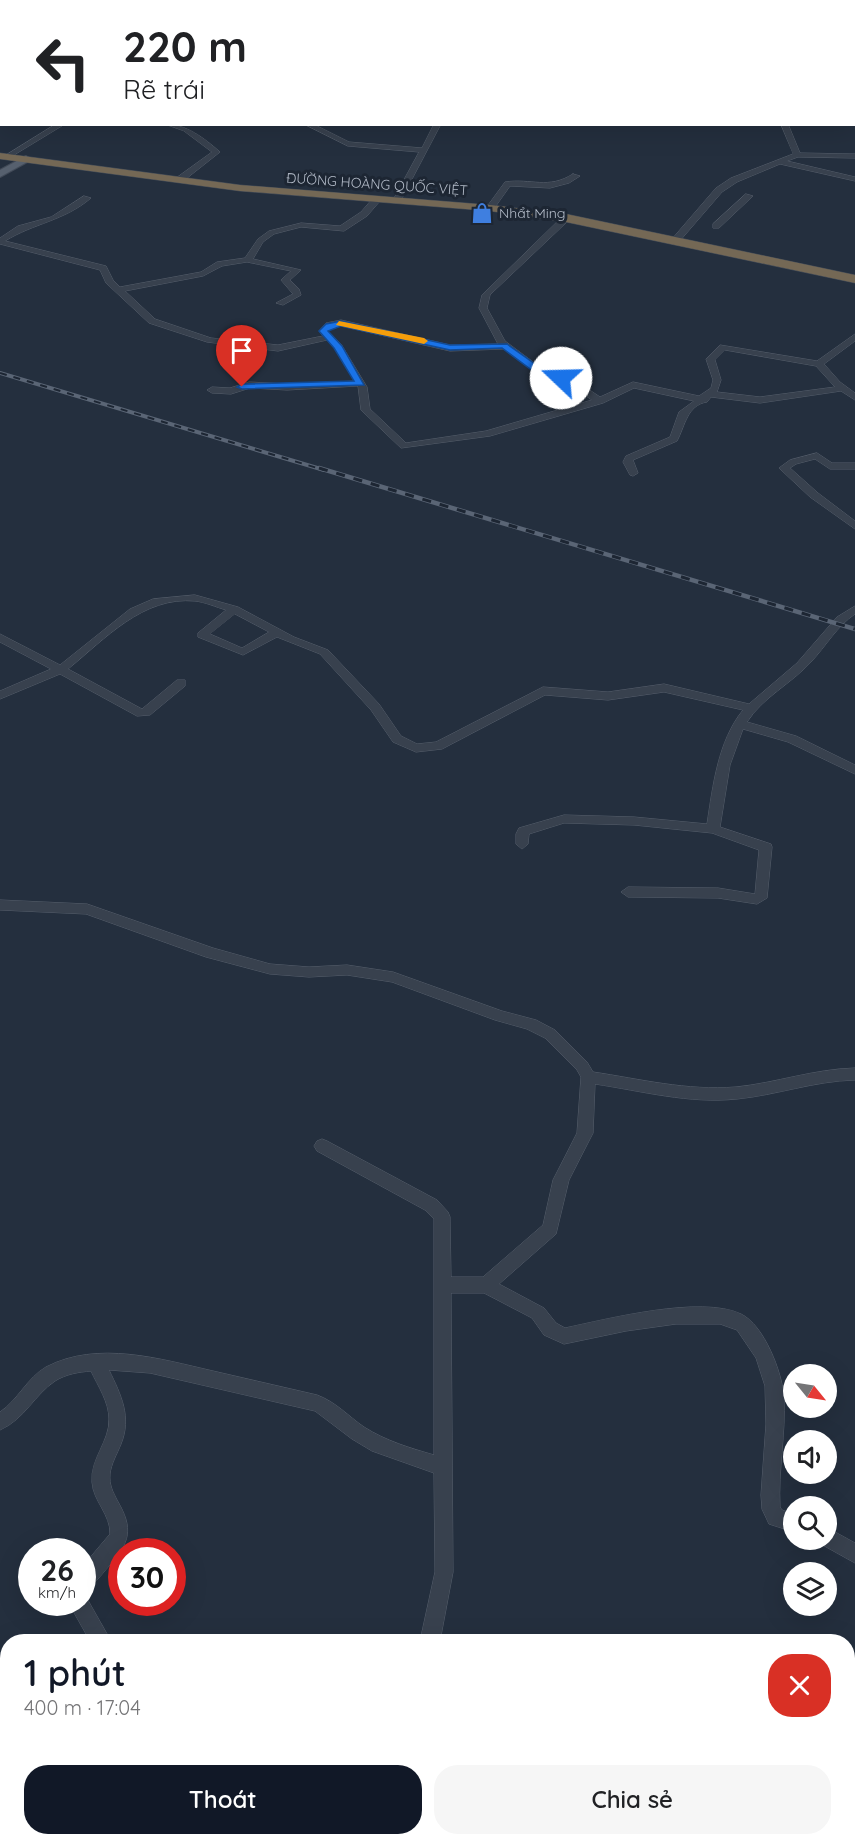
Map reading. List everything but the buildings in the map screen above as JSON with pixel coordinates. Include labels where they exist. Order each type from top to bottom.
[{"type":"highway","name":"ĐƯỜNG HOÀNG QUỐC VIỆT","points":[[4,156],[179,180],[490,208],[566,218],[855,279]]},
{"type":"main road","points":[[0,174],[26,159]]},
{"type":"street","points":[[4,156],[59,126]]},
{"type":"street","points":[[174,126],[186,130],[216,152],[179,180]]},
{"type":"street","points":[[311,126],[348,144],[423,150]]},
{"type":"street","points":[[397,200],[437,126]]},
{"type":"street","points":[[785,126],[797,155]]},
{"type":"street","points":[[675,241],[719,190],[734,180],[797,155],[855,156]]},
{"type":"street","points":[[780,162],[855,179]]},
{"type":"street","points":[[490,208],[508,184],[551,187],[576,176]]},
{"type":"street","points":[[719,190],[728,192]]},
{"type":"street","points":[[716,226],[754,196],[737,194]]},
{"type":"street","points":[[0,241],[21,228],[54,219],[87,198]]},
{"type":"street","points":[[246,260],[261,239],[268,235],[303,224],[340,229],[364,213],[377,199]]},
{"type":"street","points":[[566,218],[486,295],[483,302],[485,314],[504,346],[545,375],[570,381],[600,401]]},
{"type":"street","points":[[0,241],[103,268],[107,279],[156,323],[218,343],[278,348],[328,337]]},
{"type":"street","points":[[119,290],[203,274],[220,264],[246,260],[297,270],[285,280],[297,295],[280,303]]},
{"type":"street","points":[[504,346],[450,348],[341,323],[324,328],[328,337],[338,346],[360,383],[364,391],[366,410],[400,444],[410,447],[486,434],[600,401],[633,385],[707,397],[760,400],[851,393]]},
{"type":"street","points":[[819,364],[855,337]]},
{"type":"street","points":[[633,473],[628,462],[629,458],[674,439],[684,412],[707,397],[717,380],[710,359],[723,347],[819,364],[851,393]]},
{"type":"street","points":[[212,390],[231,391],[249,385],[287,387],[360,383]]},
{"type":"street","points":[[855,466],[830,466],[823,458],[815,456],[793,462],[784,468],[814,495],[855,526]]},
{"type":"street","points":[[0,695],[60,670],[117,622],[153,602],[195,598],[234,609],[277,632],[324,652],[375,707],[397,739],[416,748],[438,746],[543,691],[608,696],[664,688],[751,708]]},
{"type":"street","points":[[234,609],[204,630],[202,635],[243,652],[277,632]]},
{"type":"street","points":[[713,829],[717,795],[739,724],[751,708],[803,663],[840,618],[855,609]]},
{"type":"street","points":[[0,637],[141,713],[146,712],[181,683]]},
{"type":"street","points":[[739,724],[792,739],[855,770]]},
{"type":"street","points":[[522,844],[524,831],[564,819],[634,821],[713,829],[766,847],[760,898],[707,893],[628,892]]},
{"type":"street","points":[[0,905],[87,909],[211,953],[270,969],[309,972],[346,970],[407,981],[500,1016],[542,1028],[582,1066],[588,1077],[585,1133],[557,1190],[550,1229],[486,1285]]},
{"type":"street","points":[[588,1077],[716,1094],[738,1093],[836,1075],[855,1074]]},
{"type":"street","points":[[322,1146],[439,1211],[442,1217],[445,1467],[443,1579],[431,1634]]},
{"type":"street","points":[[443,1285],[486,1285],[538,1313],[550,1329],[564,1336],[658,1318],[723,1316],[745,1325],[755,1340],[775,1391],[771,1509],[776,1517],[783,1519]]},
{"type":"street","points":[[0,1421],[18,1409],[49,1374],[63,1368],[96,1362],[150,1365],[317,1403],[327,1407],[369,1440],[409,1457],[445,1467]]},
{"type":"street","points":[[96,1362],[118,1417],[117,1429],[100,1475],[101,1486],[118,1522],[120,1532],[117,1541],[96,1566]]},
{"type":"street","points":[[837,1543],[855,1554]]},
{"type":"street","points":[[86,1616],[97,1634]]},
{"type":"railway","points":[[0,373],[324,470]]},
{"type":"railway","points":[[319,468],[855,629]]},
{"type":"slow traffic","points":[[339,323],[424,341]]},
{"type":"place","name":"Nhẩt Ming","points":[[482,213]]},
{"type":"route","points":[[242,387],[360,383],[338,346],[323,331],[329,325],[341,323],[402,335],[450,348],[504,346],[545,375],[561,378]]}]
